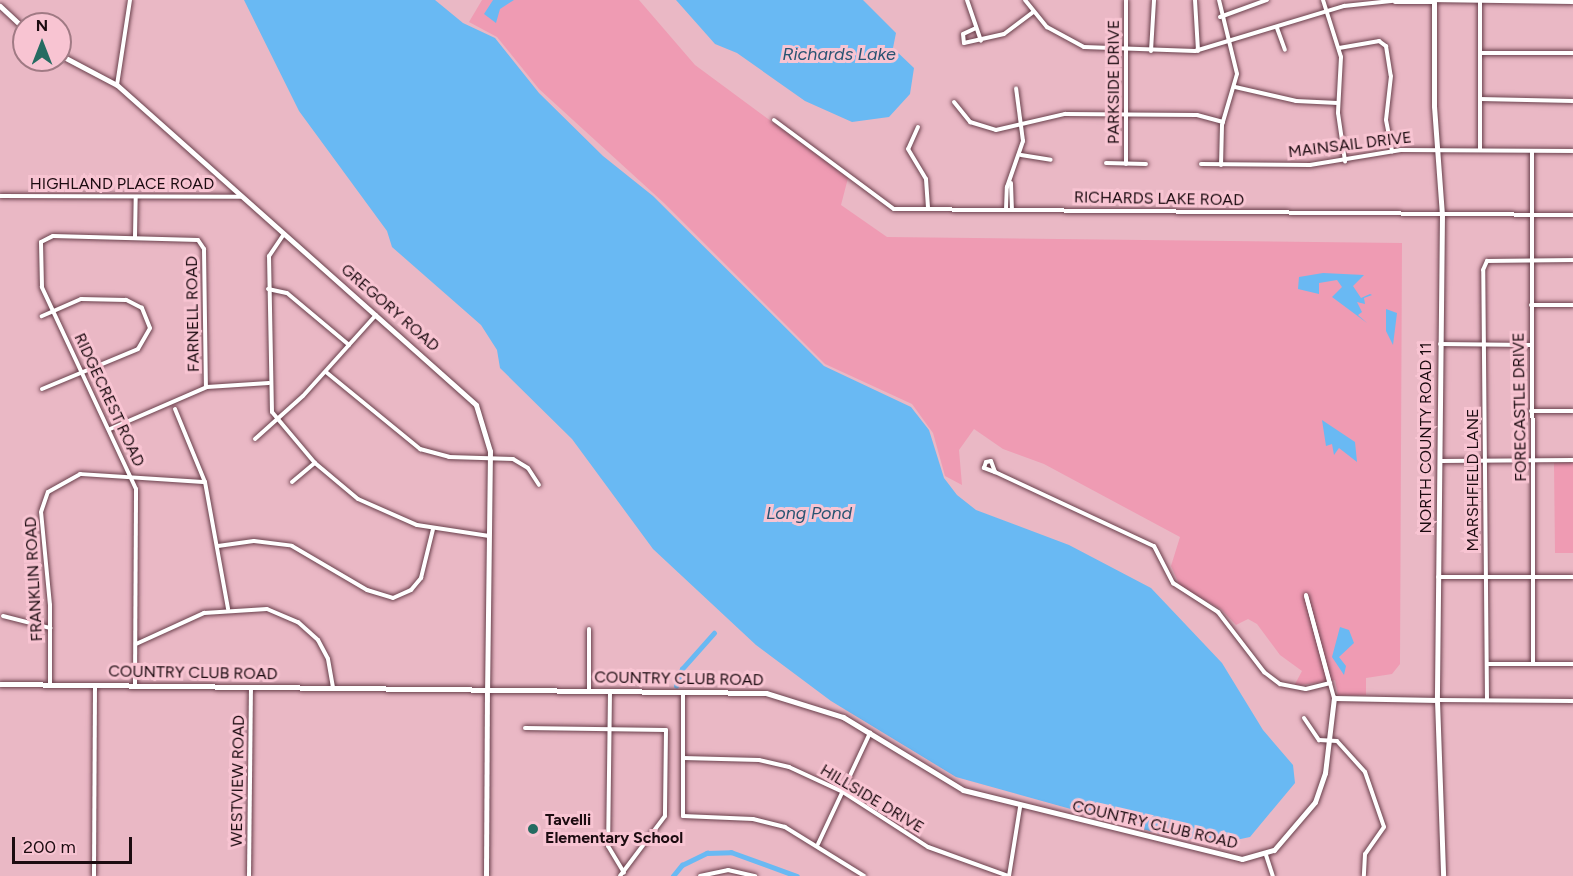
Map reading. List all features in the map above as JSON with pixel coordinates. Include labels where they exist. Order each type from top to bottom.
[{"type":"street","points":[[117,85],[130,0]]},
{"type":"street","points":[[967,0],[981,41]]},
{"type":"street","points":[[1025,0],[1033,12],[1076,44],[1127,51],[1198,51],[1228,45],[1327,12],[1395,2],[1573,3]]},
{"type":"street","name":"PARKSIDE DRIVE","points":[[1126,0],[1126,164]]},
{"type":"street","points":[[1151,51],[1154,0]]},
{"type":"street","points":[[1195,0],[1198,51]]},
{"type":"street","points":[[1219,0],[1220,17],[1228,45],[1235,87],[1223,122],[1221,165]]},
{"type":"street","points":[[1220,17],[1267,0]]},
{"type":"street","points":[[1323,0],[1339,48],[1338,103],[1346,161]]},
{"type":"street","points":[[1395,2],[1401,0]]},
{"type":"street","points":[[1427,0],[1434,1]]},
{"type":"street","name":"NORTH COUNTY ROAD 11","points":[[1434,1],[1442,214],[1437,700],[1443,876]]},
{"type":"street","points":[[1480,1],[1480,149]]},
{"type":"street","points":[[0,6],[12,17]]},
{"type":"street","points":[[976,28],[963,34],[963,41],[981,41],[1004,34],[1033,12]]},
{"type":"street","points":[[1278,28],[1285,50]]},
{"type":"street","points":[[1339,48],[1379,41],[1386,46],[1391,76],[1385,113],[1392,151]]},
{"type":"street","points":[[1480,53],[1573,53]]},
{"type":"street","name":"GREGORY ROAD","points":[[72,61],[117,85],[468,395],[483,419],[490,457],[486,876]]},
{"type":"street","points":[[1235,87],[1296,101],[1338,103]]},
{"type":"street","points":[[1006,210],[1011,182],[1021,155],[1021,124],[1016,88]]},
{"type":"street","points":[[1480,99],[1573,101]]},
{"type":"street","points":[[954,102],[982,128],[1021,124],[1059,114],[1126,115],[1223,122]]},
{"type":"street","name":"RICHARDS LAKE ROAD","points":[[774,120],[894,209],[1573,215]]},
{"type":"street","points":[[918,127],[908,149],[926,179],[928,209]]},
{"type":"street","name":"MAINSAIL DRIVE","points":[[1201,164],[1346,161],[1392,151],[1480,149],[1573,151]]},
{"type":"street","name":"FORECASTLE DRIVE","points":[[1532,151],[1530,214],[1533,664]]},
{"type":"street","points":[[1021,155],[1051,160]]},
{"type":"street","points":[[1106,163],[1146,164]]},
{"type":"street","points":[[1011,182],[1012,210]]},
{"type":"street","name":"HIGHLAND PLACE ROAD","points":[[0,196],[243,197]]},
{"type":"street","points":[[135,237],[136,198]]},
{"type":"street","points":[[284,234],[269,256],[269,383],[277,419],[315,463],[383,512],[433,529],[489,536]]},
{"type":"street","name":"RIDGECREST ROAD","points":[[135,237],[44,240],[39,278],[133,477],[135,686]]},
{"type":"street","name":"FARNELL ROAD","points":[[135,237],[200,242],[206,387]]},
{"type":"street","points":[[1531,261],[1573,260]]},
{"type":"street","name":"MARSHFIELD LANE","points":[[1487,700],[1484,344],[1487,261],[1531,261]]},
{"type":"street","points":[[268,288],[287,293],[349,345]]},
{"type":"street","points":[[42,316],[81,299],[126,300],[146,314],[150,328],[138,349],[42,390]]},
{"type":"street","points":[[1531,305],[1573,305]]},
{"type":"street","points":[[255,439],[326,372],[376,314]]},
{"type":"street","points":[[1440,344],[1531,345]]},
{"type":"street","points":[[326,372],[420,448],[449,457],[490,457],[522,463],[539,485]]},
{"type":"street","points":[[110,429],[206,387],[269,383]]},
{"type":"street","points":[[175,409],[205,482],[228,609]]},
{"type":"street","points":[[1531,411],[1573,411]]},
{"type":"street","points":[[1440,461],[1573,460]]},
{"type":"street","points":[[292,482],[315,463]]},
{"type":"street","points":[[994,472],[1154,546],[1173,583],[1218,612],[1264,672],[1280,684],[1306,689],[1330,682]]},
{"type":"street","name":"FRANKLIN ROAD","points":[[50,684],[50,628],[41,512],[48,492],[80,474],[205,482]]},
{"type":"street","points":[[218,546],[254,542],[292,546],[367,590],[393,597],[411,590],[421,578],[433,529]]},
{"type":"street","points":[[1438,577],[1573,577]]},
{"type":"street","points":[[1273,876],[1266,855],[1315,802],[1329,741],[1334,698],[1306,595]]},
{"type":"street","points":[[136,644],[178,621],[228,609],[267,609],[298,622],[328,659],[333,688]]},
{"type":"street","points":[[3,616],[50,628]]},
{"type":"street","points":[[589,629],[589,691]]},
{"type":"street","points":[[1487,664],[1573,664]]},
{"type":"street","name":"COUNTRY CLUB ROAD","points":[[0,684],[683,692],[783,696],[832,712],[870,733],[945,782],[1020,807],[1230,857],[1266,855]]},
{"type":"street","points":[[94,876],[95,685]]},
{"type":"street","name":"WESTVIEW ROAD","points":[[249,876],[251,687]]},
{"type":"street","points":[[525,728],[610,729],[666,730],[665,816],[622,874],[608,846],[610,729],[610,691]]},
{"type":"street","points":[[683,692],[683,816],[764,821],[818,844],[864,876]]},
{"type":"street","points":[[1334,698],[1573,701]]},
{"type":"street","points":[[1304,718],[1319,740],[1329,741],[1348,751],[1365,772],[1384,827],[1362,862],[1364,876]]},
{"type":"street","points":[[818,844],[870,733]]},
{"type":"street","name":"HILLSIDE DRIVE","points":[[683,758],[769,762],[843,792],[928,847],[1009,876]]},
{"type":"street","points":[[1009,876],[1020,807]]},
{"type":"street","points":[[700,876],[728,870],[755,876]]},
{"type":"shaded area","points":[[482,0],[639,0],[695,65],[848,178],[841,205],[887,237],[1402,243],[1400,664],[1392,674],[1366,678],[1366,695],[1338,695],[1335,680],[1294,686],[1302,671],[1280,655],[1257,624],[1248,619],[1236,625],[1221,609],[1180,586],[1171,566],[1180,537],[1044,464],[1003,449],[974,429],[959,450],[962,485],[945,476],[933,433],[912,404],[825,364],[664,203],[539,89],[497,37],[469,22]]},
{"type":"shaded area","points":[[1554,463],[1573,463],[1573,553],[1555,553]]},
{"type":"water","name":"Long Pond","points":[[244,0],[435,0],[463,23],[495,38],[539,93],[603,156],[653,196],[824,366],[911,407],[929,430],[944,478],[957,495],[976,510],[1069,545],[1151,588],[1222,663],[1263,730],[1293,765],[1295,783],[1250,837],[1222,843],[1164,835],[956,777],[831,701],[756,645],[653,549],[572,439],[500,368],[497,350],[481,325],[392,247],[387,231],[299,111]]},
{"type":"water","points":[[493,0],[514,0],[500,9],[496,23],[484,14]]},
{"type":"water","name":"Richards Lake","points":[[676,0],[863,0],[896,33],[893,48],[914,68],[910,94],[889,117],[852,122],[805,101],[737,53],[715,44]]},
{"type":"water","points":[[1323,273],[1364,275],[1353,286],[1361,298],[1372,295],[1364,298],[1365,304],[1357,302],[1362,312],[1358,315],[1367,323],[1332,297],[1342,287],[1337,280],[1319,283],[1319,294],[1298,289],[1299,277]]},
{"type":"water","points":[[1386,309],[1397,313],[1393,345],[1386,331]]},
{"type":"water","points":[[1322,420],[1355,442],[1357,462],[1339,448],[1334,455],[1332,444],[1326,446]]},
{"type":"water","points":[[1340,627],[1349,630],[1354,643],[1339,657],[1346,666],[1344,675],[1332,657]]},
{"type":"waterway","points":[[676,686],[682,669],[714,633]]},
{"type":"waterway","points":[[673,876],[682,865],[707,853],[731,852],[797,876]]},
{"type":"place","name":"Tavelli Elementary School","points":[[533,829]]}]
